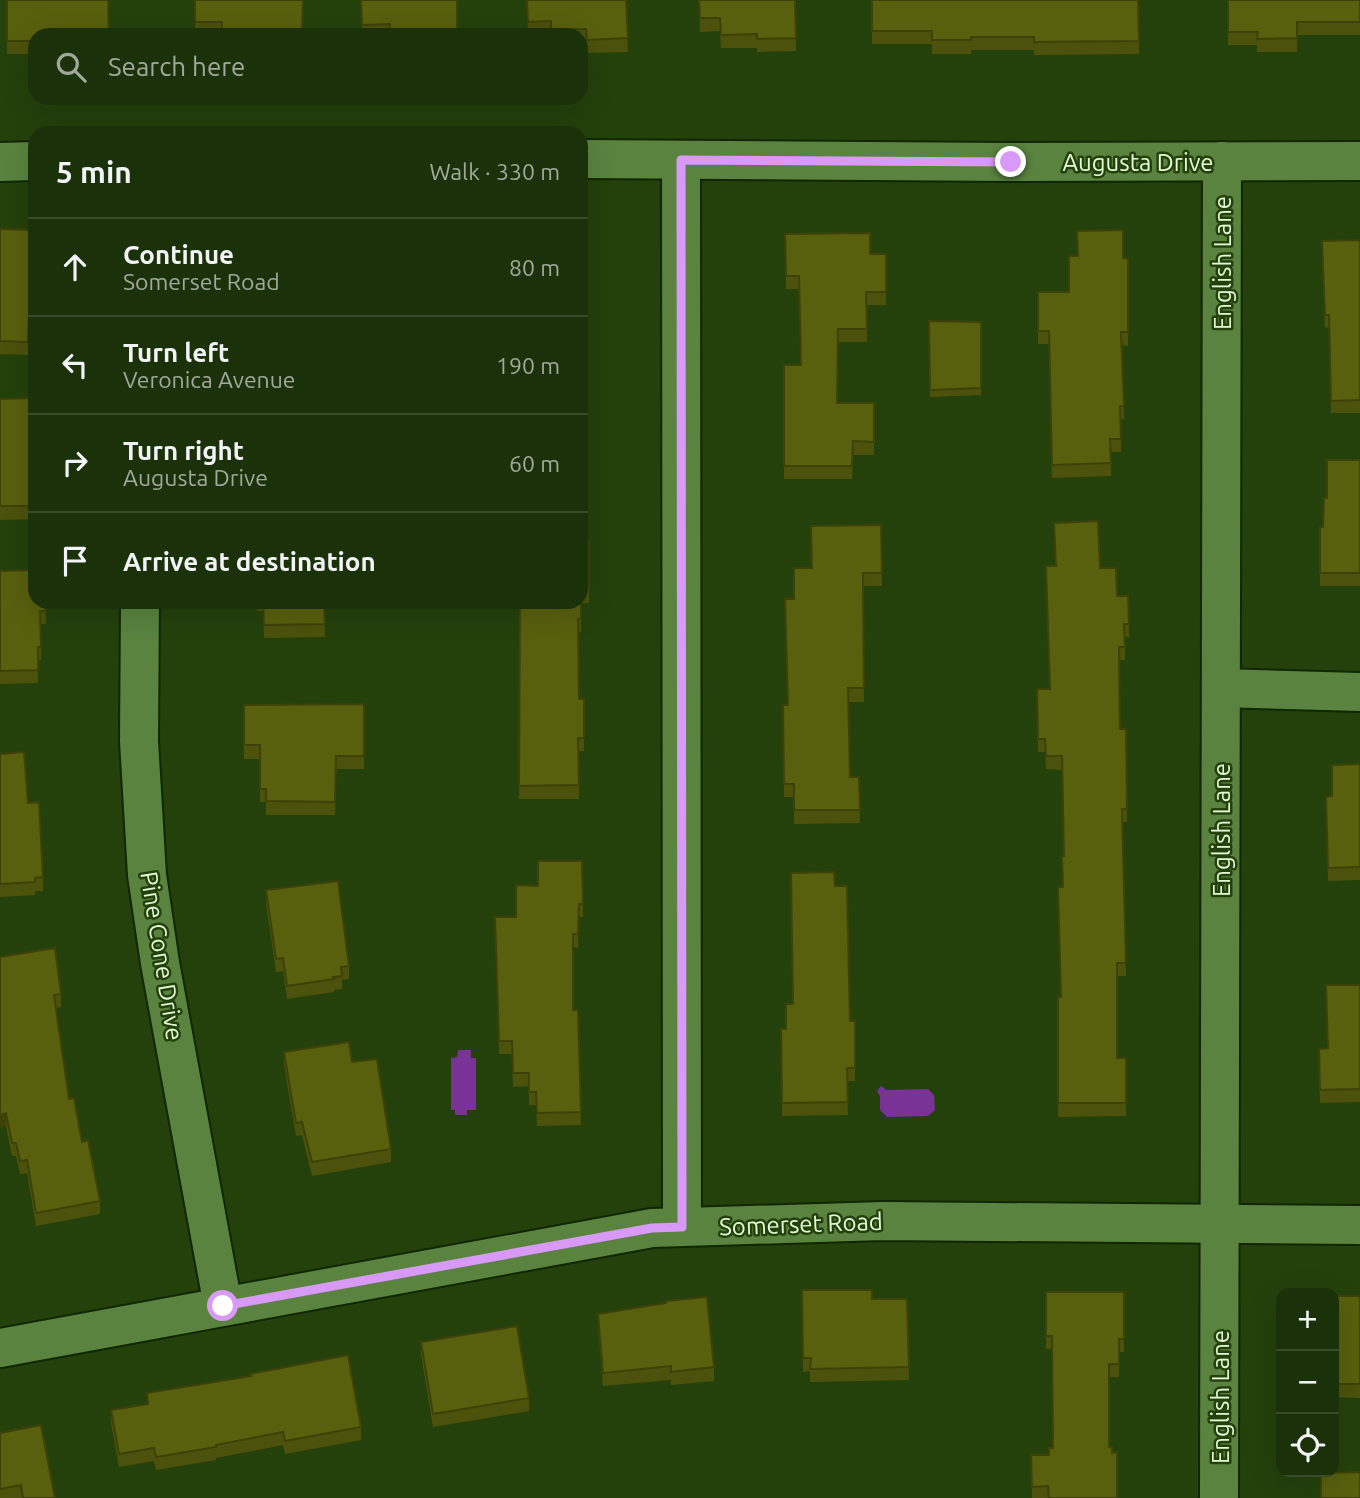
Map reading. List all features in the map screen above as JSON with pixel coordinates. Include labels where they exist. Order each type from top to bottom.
[{"type":"street","name":"Augusta Drive","points":[[588,159],[1360,161]]},
{"type":"street","points":[[681,160],[682,1227]]},
{"type":"street","points":[[0,162],[28,161]]},
{"type":"street","name":"English Lane","points":[[1219,1498],[1222,161]]},
{"type":"street","name":"Pine Cone Drive","points":[[140,609],[139,741],[148,875],[160,963],[223,1306]]},
{"type":"street","points":[[1221,688],[1360,692]]},
{"type":"street","name":"Somerset Road","points":[[0,1348],[652,1228],[883,1221],[1360,1224]]},
{"type":"shaded area","points":[[458,1050],[471,1050],[471,1058],[476,1058],[476,1110],[467,1110],[467,1115],[455,1115],[455,1110],[451,1110],[451,1058],[457,1057]]},
{"type":"shaded area","points":[[881,1086],[886,1090],[928,1089],[934,1095],[935,1110],[928,1116],[887,1117],[880,1110],[880,1096],[877,1091]]},
{"type":"building","points":[[7,0],[108,0],[109,28],[28,28],[28,41],[7,41]]},
{"type":"building","points":[[195,0],[303,0],[302,28],[222,28],[222,22],[195,22]]},
{"type":"building","points":[[361,0],[457,0],[457,28],[390,28],[390,24],[362,25]]},
{"type":"building","points":[[527,0],[626,0],[628,38],[588,40],[588,28],[551,28],[551,21],[528,22]]},
{"type":"building","points":[[699,0],[795,0],[796,38],[757,39],[757,34],[721,35],[720,18],[700,18]]},
{"type":"building","points":[[872,0],[1138,0],[1139,41],[1034,42],[1034,37],[932,40],[932,31],[872,31]]},
{"type":"building","points":[[1228,0],[1360,0],[1360,22],[1297,22],[1297,38],[1257,39],[1258,32],[1228,32]]},
{"type":"building","points":[[0,229],[28,230],[28,342],[0,341]]},
{"type":"building","points":[[1123,230],[1123,258],[1128,259],[1128,332],[1121,332],[1124,406],[1120,406],[1121,439],[1110,439],[1111,463],[1052,465],[1049,331],[1038,331],[1038,292],[1069,292],[1069,256],[1078,256],[1077,231]]},
{"type":"building","points":[[870,233],[870,254],[886,254],[886,292],[866,292],[867,329],[838,329],[837,403],[874,403],[874,442],[853,441],[852,466],[784,466],[784,365],[801,365],[799,276],[786,276],[785,234]]},
{"type":"building","points":[[1360,240],[1360,400],[1331,401],[1329,315],[1325,315],[1322,241]]},
{"type":"building","points":[[929,321],[981,322],[981,388],[930,390]]},
{"type":"building","points":[[28,398],[28,506],[0,506],[0,399]]},
{"type":"building","points":[[1327,460],[1360,460],[1360,573],[1320,573],[1320,527],[1323,527],[1324,498],[1327,498]]},
{"type":"building","points":[[1098,521],[1100,568],[1116,568],[1117,596],[1128,596],[1129,624],[1124,624],[1125,647],[1119,647],[1120,729],[1126,729],[1127,809],[1122,809],[1126,963],[1117,963],[1117,1058],[1126,1058],[1126,1103],[1058,1103],[1058,997],[1061,997],[1058,887],[1063,887],[1064,856],[1062,756],[1046,756],[1045,739],[1038,739],[1037,689],[1050,689],[1046,566],[1056,566],[1054,523]]},
{"type":"building","points":[[881,525],[882,573],[863,573],[864,688],[848,688],[850,777],[859,777],[860,810],[794,810],[794,784],[784,784],[783,705],[788,705],[785,599],[794,599],[794,568],[812,568],[811,526]]},
{"type":"building","points":[[588,541],[589,541],[588,590]]},
{"type":"building","points":[[28,570],[28,609],[46,609],[40,611],[41,647],[38,647],[38,670],[0,671],[0,571]]},
{"type":"building","points":[[263,609],[324,609],[325,624],[264,625]]},
{"type":"building","points":[[520,609],[581,609],[581,619],[578,619],[579,699],[584,699],[584,738],[578,738],[579,785],[519,786]]},
{"type":"building","points":[[364,704],[364,756],[336,756],[335,802],[266,801],[266,789],[260,789],[260,745],[244,745],[244,705]]},
{"type":"building","points":[[24,752],[28,803],[39,802],[43,877],[35,878],[35,882],[0,884],[0,754]]},
{"type":"building","points":[[1360,764],[1360,867],[1328,868],[1326,797],[1332,796],[1332,765]]},
{"type":"building","points":[[538,861],[582,861],[583,904],[579,904],[578,934],[573,934],[573,1010],[578,1010],[581,1112],[537,1113],[536,1092],[529,1092],[529,1073],[513,1073],[512,1041],[499,1041],[495,917],[516,917],[516,885],[538,886]]},
{"type":"building","points":[[834,872],[835,886],[847,886],[850,1021],[855,1021],[855,1068],[847,1068],[848,1102],[782,1103],[781,1029],[786,1029],[786,1004],[793,1004],[791,873]]},
{"type":"building","points":[[338,881],[349,966],[341,967],[342,976],[333,977],[334,979],[287,986],[283,958],[276,959],[266,890]]},
{"type":"building","points":[[55,948],[61,994],[54,995],[69,1099],[74,1098],[82,1142],[88,1140],[100,1201],[36,1213],[27,1160],[20,1161],[16,1143],[12,1143],[6,1113],[0,1115],[0,957]]},
{"type":"building","points":[[1326,985],[1360,985],[1360,1089],[1320,1090],[1319,1049],[1328,1048]]},
{"type":"building","points":[[349,1042],[352,1062],[377,1059],[391,1149],[312,1162],[302,1122],[296,1123],[284,1052]]},
{"type":"building","points":[[802,1290],[872,1290],[872,1299],[907,1299],[909,1367],[810,1369],[811,1358],[803,1358]]},
{"type":"building","points":[[1046,1292],[1124,1292],[1124,1339],[1119,1339],[1119,1364],[1109,1364],[1109,1447],[1112,1447],[1112,1453],[1117,1452],[1117,1498],[1049,1498],[1048,1486],[1032,1487],[1031,1455],[1049,1455],[1049,1448],[1053,1448],[1052,1336],[1046,1336]]},
{"type":"building","points":[[1339,1296],[1360,1296],[1360,1384],[1339,1384]]},
{"type":"building","points":[[707,1297],[714,1367],[671,1372],[671,1366],[603,1373],[598,1314],[666,1301]]},
{"type":"building","points":[[517,1326],[529,1398],[433,1414],[421,1342]]},
{"type":"building","points":[[348,1355],[361,1427],[285,1441],[283,1432],[156,1457],[154,1448],[119,1454],[111,1410],[148,1404],[147,1393],[251,1376],[250,1374]]},
{"type":"building","points":[[41,1425],[55,1498],[23,1498],[21,1485],[0,1489],[0,1433]]},
{"type":"building","points":[[1360,1472],[1360,1498],[1321,1498],[1321,1477],[1339,1477],[1339,1473]]},
{"type":"route","points":[[223,1306],[652,1228],[682,1227],[681,160],[1011,162]]}]
